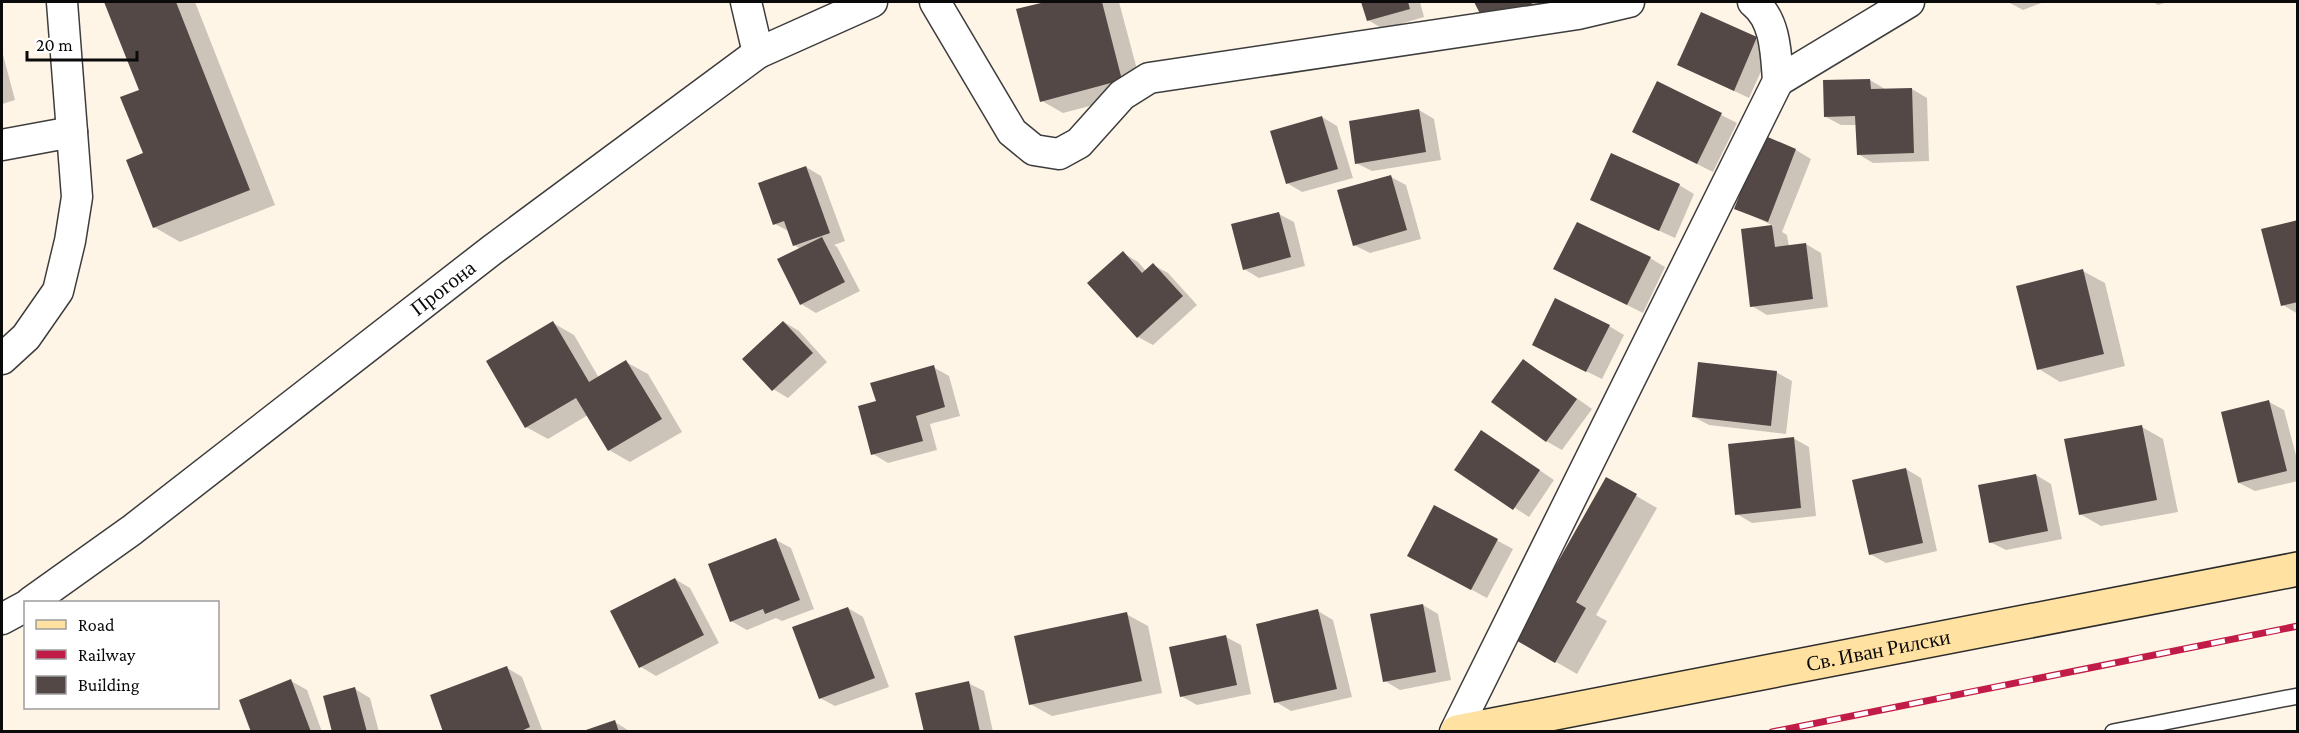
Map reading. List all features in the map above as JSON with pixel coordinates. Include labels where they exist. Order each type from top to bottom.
[{"type":"street","points":[[2,359],[26,337],[58,291],[70,241],[77,197],[62,2]]},
{"type":"street","points":[[746,2],[758,53]]},
{"type":"street","name":"Прогона","points":[[34,601],[132,530],[492,250],[758,53],[872,2]]},
{"type":"street","points":[[935,2],[1012,132],[1034,150],[1059,154],[1079,143],[1122,95],[1149,78],[1578,15],[1629,2]]},
{"type":"street","points":[[1456,732],[1778,81],[1775,38],[1758,6],[1753,2]]},
{"type":"street","points":[[1778,81],[1909,2]]},
{"type":"street","points":[[2,145],[72,132]]},
{"type":"street","name":"Св. Иван Рилски","points":[[1456,732],[2298,568]]},
{"type":"street","points":[[2,619],[24,607]]},
{"type":"lane","points":[[2113,732],[2298,696]]},
{"type":"building","points":[[104,2],[176,2],[250,190],[153,228],[126,160],[143,153],[120,97],[139,90]]},
{"type":"building","points":[[1045,2],[1102,2],[1122,80],[1040,102],[1016,9]]},
{"type":"building","points":[[1361,2],[1408,2],[1410,9],[1367,21]]},
{"type":"building","points":[[1474,2],[1531,2],[1532,4],[1487,27]]},
{"type":"building","points":[[1701,12],[1757,37],[1734,91],[1677,65]]},
{"type":"building","points":[[1870,79],[1871,89],[1912,88],[1914,153],[1857,155],[1855,116],[1824,117],[1823,80]]},
{"type":"building","points":[[1657,81],[1722,113],[1697,164],[1632,132]]},
{"type":"building","points":[[1419,109],[1426,152],[1355,164],[1349,121]]},
{"type":"building","points":[[1322,116],[1338,169],[1286,184],[1270,131]]},
{"type":"building","points":[[1763,135],[1796,149],[1768,222],[1734,209]]},
{"type":"building","points":[[1611,153],[1680,184],[1659,231],[1590,200]]},
{"type":"building","points":[[806,166],[830,233],[793,246],[784,221],[773,225],[758,183]]},
{"type":"building","points":[[1391,175],[1407,230],[1353,246],[1337,190]]},
{"type":"building","points":[[1279,212],[1291,257],[1243,270],[1231,224]]},
{"type":"building","points":[[2298,220],[2298,302],[2281,306],[2261,229]]},
{"type":"building","points":[[1577,222],[1651,257],[1627,305],[1553,269]]},
{"type":"building","points":[[1772,225],[1775,247],[1806,243],[1813,299],[1750,307],[1741,229]]},
{"type":"building","points":[[822,237],[845,282],[800,305],[777,259]]},
{"type":"building","points":[[1123,251],[1142,273],[1153,263],[1183,296],[1137,338],[1087,283]]},
{"type":"building","points":[[2083,269],[2104,354],[2037,370],[2016,286]]},
{"type":"building","points":[[1555,298],[1610,325],[1586,372],[1532,345]]},
{"type":"building","points":[[553,321],[589,382],[626,360],[662,419],[608,451],[576,398],[525,428],[486,361]]},
{"type":"building","points":[[783,321],[813,353],[772,391],[742,359]]},
{"type":"building","points":[[1523,359],[1577,399],[1546,442],[1491,402]]},
{"type":"building","points":[[1698,362],[1777,371],[1771,426],[1692,417]]},
{"type":"building","points":[[934,365],[945,407],[916,416],[923,441],[871,455],[858,406],[876,401],[870,383]]},
{"type":"building","points":[[2269,400],[2287,471],[2238,483],[2221,412]]},
{"type":"building","points":[[2142,425],[2157,500],[2079,515],[2064,439]]},
{"type":"building","points":[[1481,430],[1540,470],[1513,510],[1454,470]]},
{"type":"building","points":[[1794,437],[1801,508],[1735,515],[1728,444]]},
{"type":"building","points":[[1906,468],[1923,543],[1869,555],[1852,480]]},
{"type":"building","points":[[2036,474],[2048,531],[1989,543],[1978,485]]},
{"type":"building","points":[[1606,477],[1637,494],[1576,602],[1586,608],[1555,663],[1514,639]]},
{"type":"building","points":[[1434,505],[1498,539],[1471,590],[1407,556]]},
{"type":"building","points":[[776,538],[800,600],[765,614],[763,609],[730,622],[708,564]]},
{"type":"building","points":[[675,578],[704,635],[639,668],[610,611]]},
{"type":"building","points":[[1423,604],[1436,672],[1383,682],[1370,614]]},
{"type":"building","points":[[848,607],[875,678],[819,699],[792,627]]},
{"type":"building","points":[[1318,609],[1337,689],[1274,703],[1256,624]]},
{"type":"building","points":[[1127,612],[1142,681],[1029,705],[1014,636]]},
{"type":"building","points":[[1226,635],[1237,685],[1180,697],[1169,647]]},
{"type":"building","points":[[507,666],[530,727],[519,732],[443,732],[430,695]]},
{"type":"building","points":[[291,679],[311,732],[251,732],[239,700]]},
{"type":"building","points":[[969,681],[980,732],[924,732],[915,693]]},
{"type":"building","points":[[355,687],[367,732],[332,732],[323,696]]},
{"type":"building","points":[[615,720],[619,732],[583,732],[583,731]]},
{"type":"railway","points":[[1772,732],[2298,626]]}]
